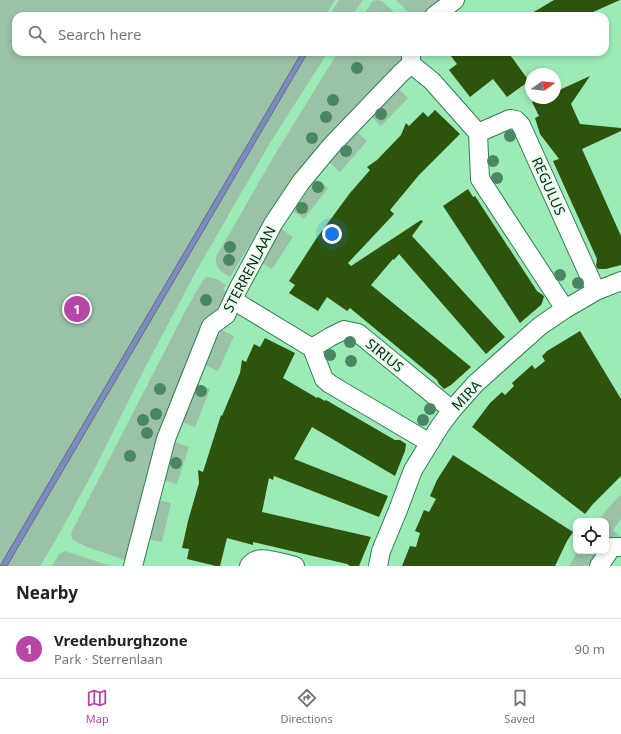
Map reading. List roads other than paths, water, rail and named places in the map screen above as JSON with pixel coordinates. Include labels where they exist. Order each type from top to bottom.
[{"type":"street","points":[[439,12],[455,0]]},
{"type":"street","points":[[411,58],[478,133],[480,179],[566,309]]},
{"type":"street","name":"STERRENLAAN","points":[[133,566],[166,439],[211,326],[226,315],[272,224],[301,182],[331,146],[401,73],[411,58]]},
{"type":"street","name":"REGULUS","points":[[478,133],[510,119],[516,120],[521,126],[596,291]]},
{"type":"street","name":"MIRA","points":[[378,566],[381,551],[413,470],[440,426],[452,410],[475,384],[540,326],[596,291],[621,281]]},
{"type":"street","points":[[233,300],[312,348],[324,379],[330,384],[430,443]]},
{"type":"street","name":"SIRIUS","points":[[312,348],[344,330],[358,333],[452,410]]},
{"type":"street","points":[[599,566],[612,548],[621,547]]},
{"type":"street","points":[[249,566],[258,559],[266,559],[295,566]]},
{"type":"water","points":[[300,56],[306,56],[7,566],[0,566]]},
{"type":"place","name":"Vredenburghzone","points":[[77,309]]}]
